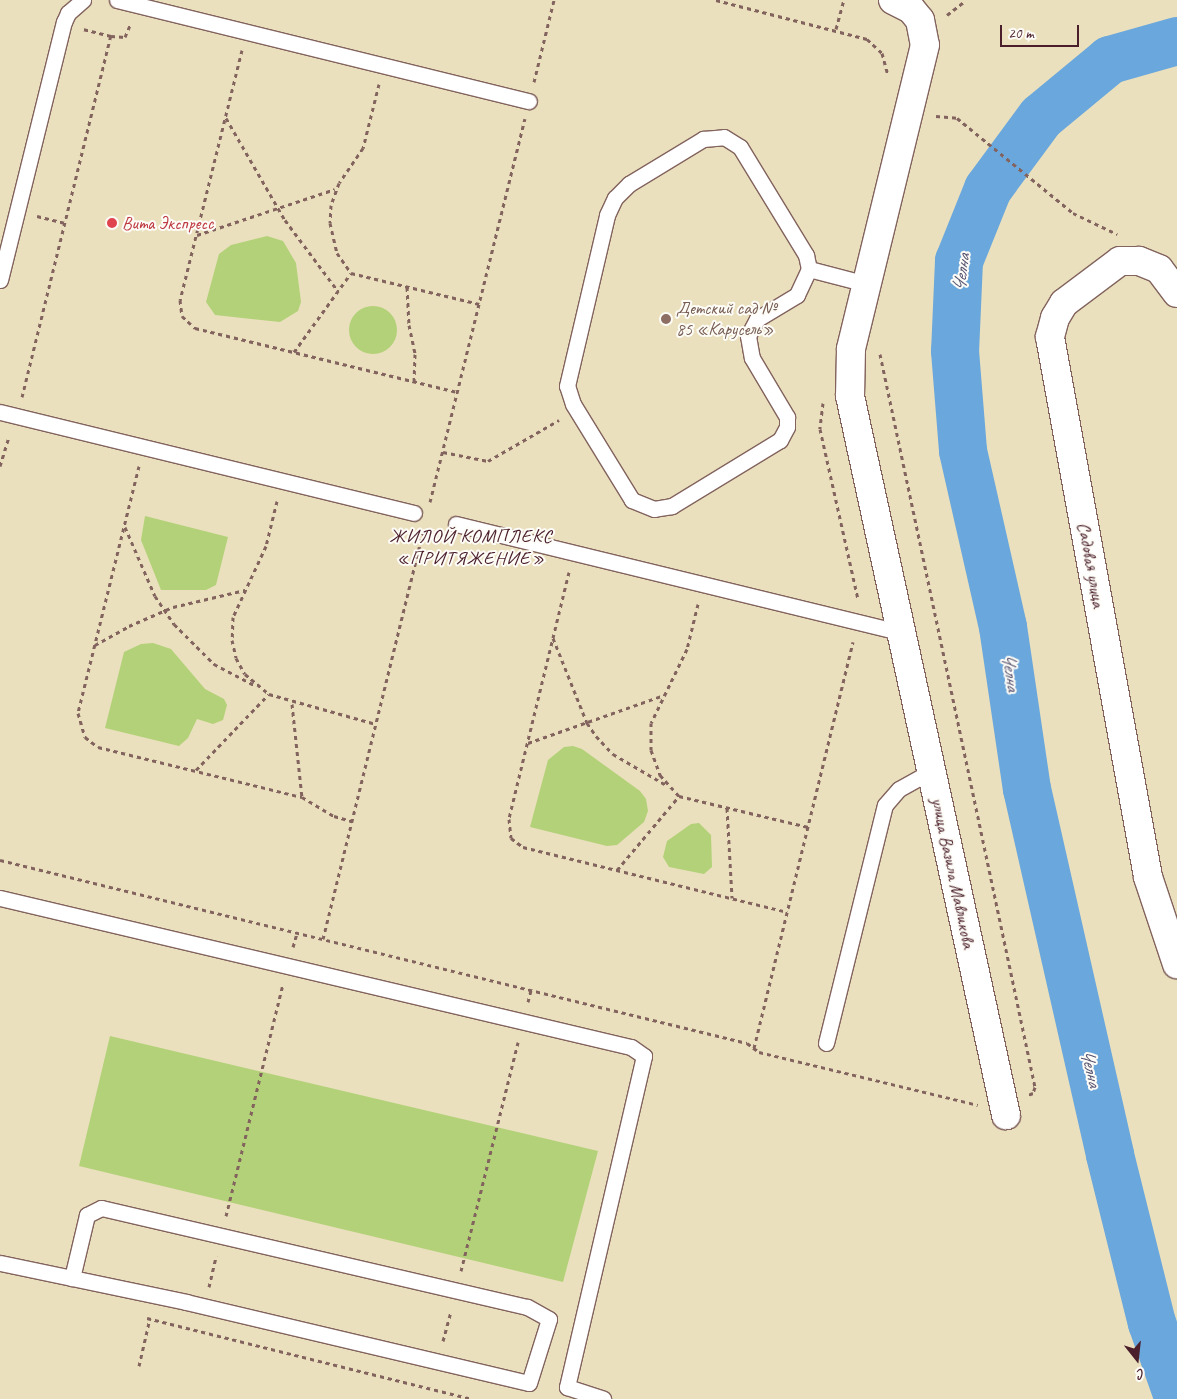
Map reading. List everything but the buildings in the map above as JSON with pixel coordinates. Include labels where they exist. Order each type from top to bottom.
[{"type":"street","name":"улица Вазила Мавликова","points":[[893,0],[911,9],[920,20],[925,46],[851,349],[850,396],[1004,1108]]},
{"type":"street","name":"Садовая улица","points":[[1177,294],[1159,270],[1139,261],[1120,262],[1064,303],[1055,318],[1050,336],[1148,877],[1177,964]]},
{"type":"lane","points":[[0,280],[63,24],[68,13],[83,0]]},
{"type":"lane","points":[[117,0],[529,101]]},
{"type":"lane","points":[[724,137],[740,148],[806,255],[809,270],[798,295],[757,319],[748,336],[752,358],[787,418],[784,435],[680,501],[663,509],[654,510],[632,500],[576,409],[569,394],[568,376],[611,206],[629,184],[703,138],[724,137]]},
{"type":"lane","points":[[809,270],[867,284]]},
{"type":"lane","points":[[0,412],[282,481],[420,518]]},
{"type":"lane","points":[[456,524],[900,632]]},
{"type":"lane","points":[[826,1043],[884,805],[899,789],[931,771]]},
{"type":"lane","points":[[0,898],[631,1048],[644,1056],[567,1387],[603,1399]]},
{"type":"lane","points":[[0,1263],[204,1306],[529,1383],[549,1319],[527,1307],[101,1208],[88,1215],[72,1278]]},
{"type":"path","points":[[429,507],[554,0]]},
{"type":"path","points":[[836,29],[844,0]]},
{"type":"path","points":[[0,466],[6,443],[18,416],[111,36],[63,24]]},
{"type":"path","points":[[246,31],[180,300],[180,311],[185,321],[195,328],[458,392]]},
{"type":"path","points":[[384,66],[363,148],[336,189],[330,223],[332,240],[351,273],[479,304]]},
{"type":"path","points":[[930,122],[939,115],[957,118],[1073,213]]},
{"type":"path","points":[[225,117],[278,208],[338,291]]},
{"type":"path","points":[[196,235],[336,189]]},
{"type":"path","points":[[17,211],[65,223]]},
{"type":"path","points":[[294,352],[351,273]]},
{"type":"path","points":[[407,287],[409,325],[415,354],[414,382]]},
{"type":"path","points":[[0,860],[747,1043],[759,1052],[975,1105],[1004,1108],[1030,1095],[1034,1087],[879,349]]},
{"type":"path","points":[[442,452],[479,461],[492,460],[576,409]]},
{"type":"path","points":[[144,447],[78,714],[85,737],[98,747],[302,797],[334,816],[352,822]]},
{"type":"path","points":[[257,686],[245,674],[232,640],[234,617],[266,546],[282,481]]},
{"type":"path","points":[[323,939],[376,724],[420,518]]},
{"type":"path","points":[[124,526],[163,611],[214,664],[269,694],[292,704],[376,724]]},
{"type":"path","points":[[574,552],[509,819],[511,838],[523,847],[787,912]]},
{"type":"path","points":[[668,787],[654,762],[650,736],[656,709],[687,649],[703,584]]},
{"type":"path","points":[[95,645],[163,611],[246,590]]},
{"type":"path","points":[[754,1048],[858,622]]},
{"type":"path","points":[[553,638],[586,722],[613,754],[668,787],[678,796],[808,827]]},
{"type":"path","points":[[196,770],[269,694]]},
{"type":"path","points":[[527,743],[664,695]]},
{"type":"path","points":[[292,704],[302,797]]},
{"type":"path","points":[[617,870],[678,796]]},
{"type":"path","points":[[727,808],[732,898]]},
{"type":"path","points":[[204,1306],[297,933]]},
{"type":"path","points":[[438,1362],[531,990]]},
{"type":"path","points":[[141,1316],[472,1399]]},
{"type":"path","points":[[139,1366],[150,1318]]},
{"type":"green space","points":[[267,236],[283,241],[296,263],[301,302],[298,311],[280,322],[215,315],[206,302],[219,254],[231,245]]},
{"type":"green space","points":[[368,306],[378,306],[387,310],[393,316],[397,330],[393,344],[387,350],[378,354],[368,354],[359,350],[353,344],[349,335],[349,325],[353,316],[359,310]]},
{"type":"green space","points":[[145,516],[228,537],[216,585],[206,590],[161,590],[141,540]]},
{"type":"green space","points":[[153,643],[171,649],[205,689],[224,699],[227,705],[223,720],[213,724],[197,719],[188,738],[179,746],[105,728],[124,652],[141,644]]},
{"type":"green space","points":[[573,746],[582,749],[640,791],[646,799],[648,811],[644,822],[617,845],[607,846],[530,827],[548,760],[564,747]]},
{"type":"green space","points":[[699,823],[711,835],[712,867],[704,874],[669,867],[663,857],[667,841],[691,824]]},
{"type":"green space","points":[[110,1036],[598,1151],[563,1282],[79,1166]]},
{"type":"waterway","name":"Челна","points":[[1177,41],[1110,60],[1041,117],[988,189],[959,261],[955,351],[963,451],[1003,627],[1027,789],[1110,1155],[1152,1323],[1177,1394]]},
{"type":"place","name":"Вита Экспресс","points":[[112,223]]},
{"type":"place","name":"Детский сад № 85 «Карусель»","points":[[666,319]]},
{"type":"district","name":"ЖИЛОЙ КОМПЛЕКС «ПРИТЯЖЕНИЕ»","points":[[471,548]]}]
